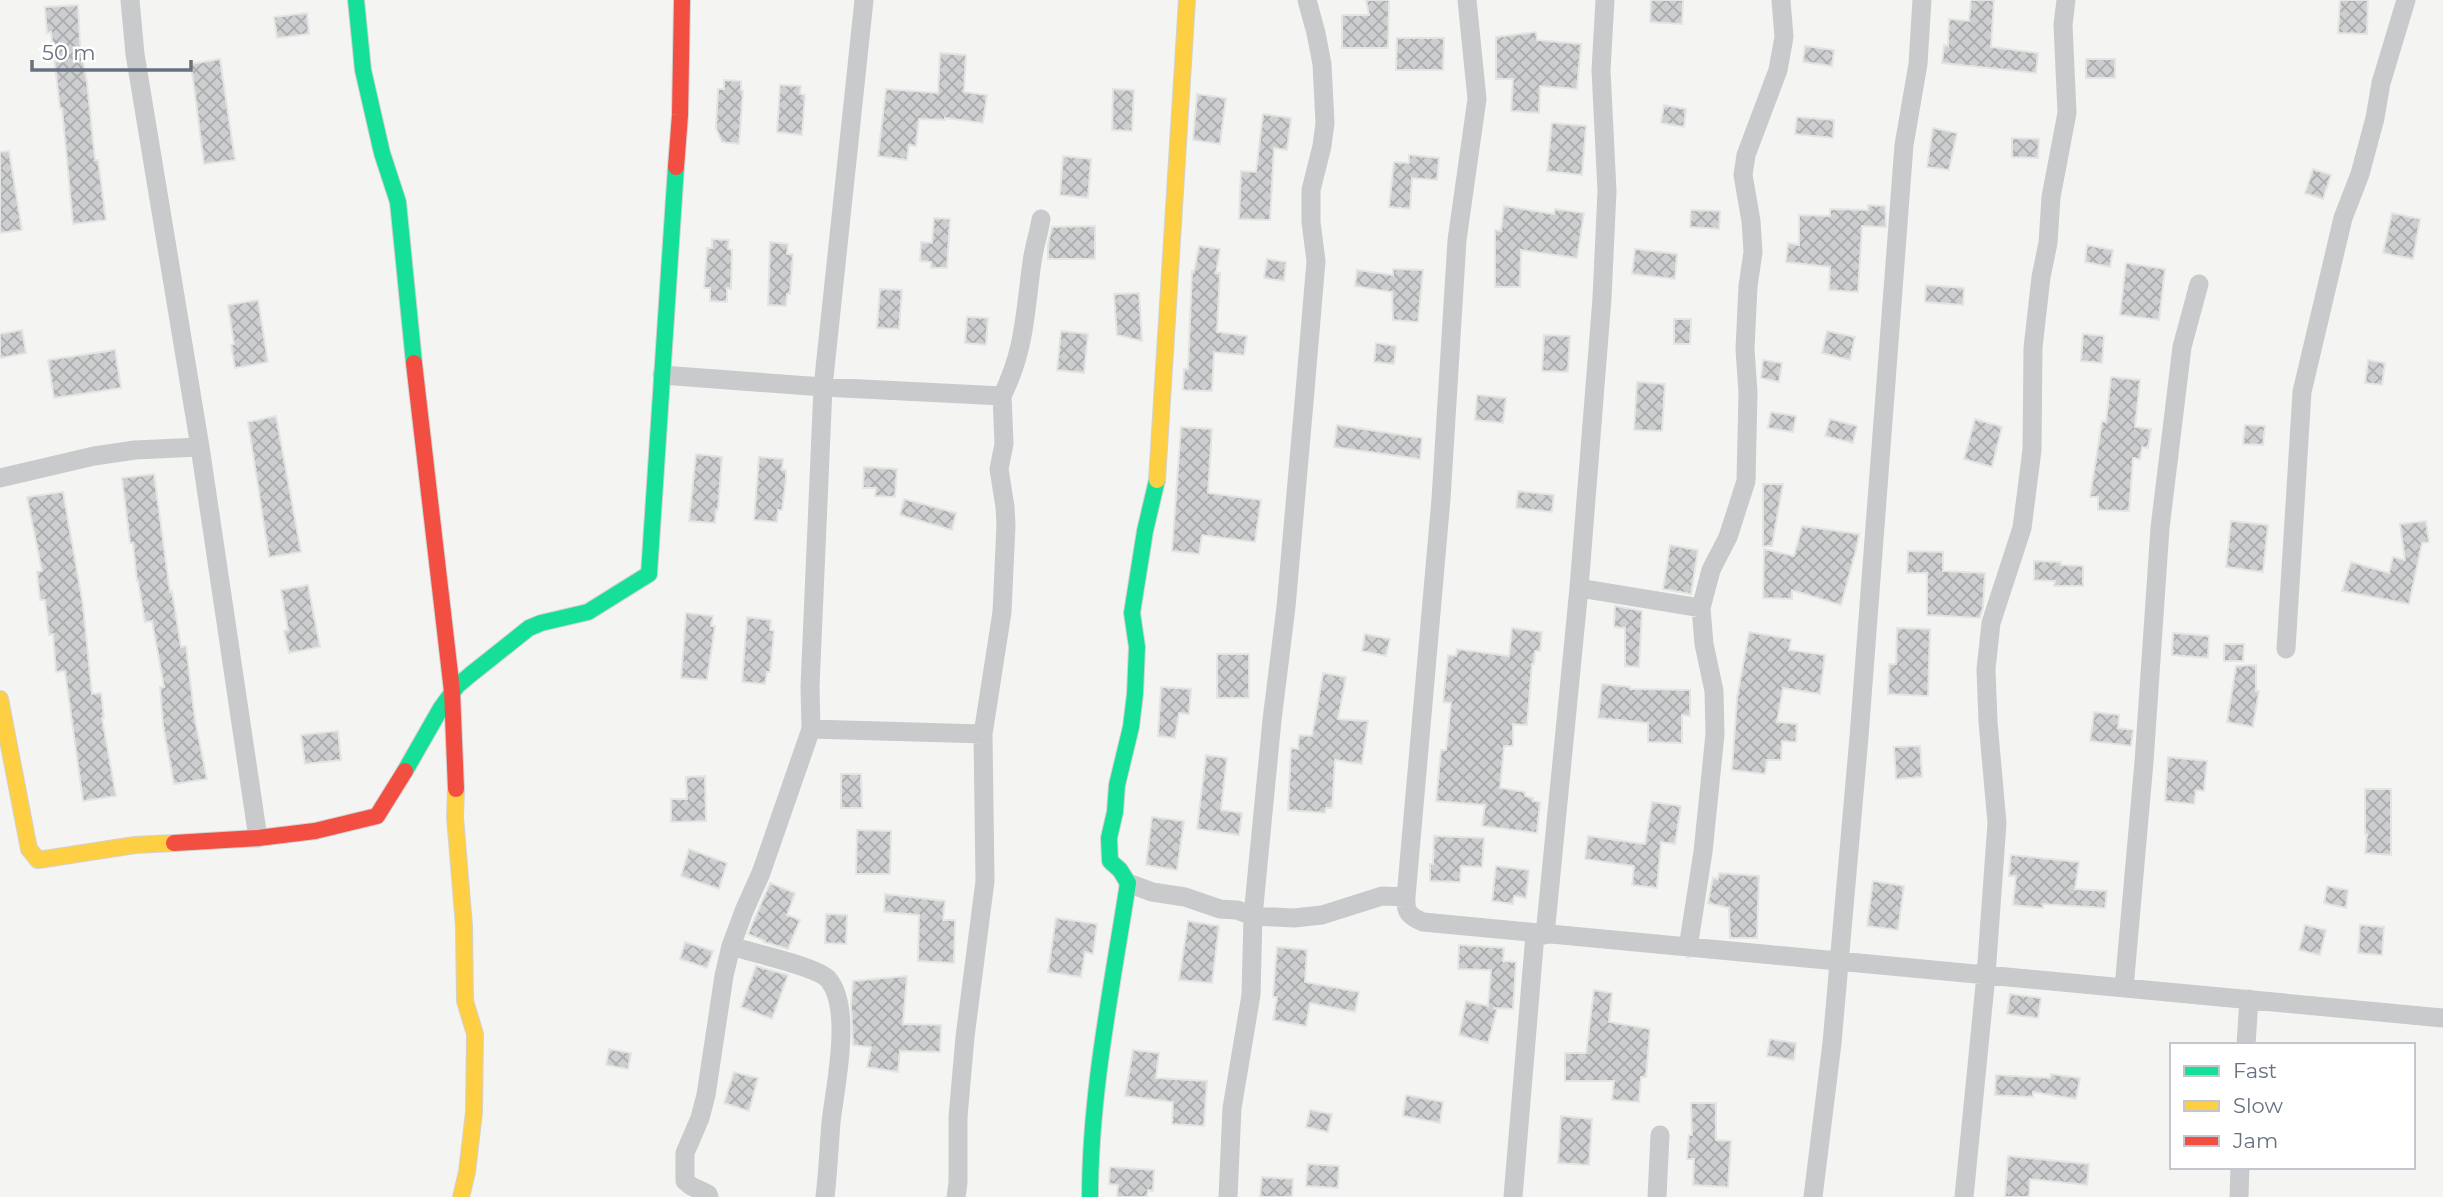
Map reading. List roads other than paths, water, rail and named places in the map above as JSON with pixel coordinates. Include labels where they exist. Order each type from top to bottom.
[{"type":"street","points":[[130,0],[135,54],[200,447],[258,838]]},
{"type":"street","points":[[356,0],[363,69],[382,153],[398,202],[452,691],[457,779],[455,817],[464,926],[463,966],[466,1001],[475,1034],[473,1130],[461,1197]]},
{"type":"street","points":[[0,699],[29,849],[38,860],[135,845],[258,838],[315,831],[377,816],[394,792],[426,732],[452,691],[476,667],[532,626],[582,615],[649,574],[680,115],[682,0]]},
{"type":"street","points":[[709,1197],[685,1181],[685,1153],[700,1118],[706,1095],[724,976],[732,946],[761,873],[811,729],[810,687],[823,387],[864,0]]},
{"type":"street","points":[[1187,0],[1183,82],[1177,134],[1177,185],[1164,348],[1161,445],[1157,482],[1145,531],[1132,613],[1137,655],[1131,727],[1117,785],[1109,838],[1110,862],[1120,870],[1128,883],[1152,892],[1185,897],[1220,909],[1237,910],[1253,916],[1294,918],[1322,915],[1382,896],[1406,897]]},
{"type":"street","points":[[1228,1197],[1232,1108],[1251,995],[1253,916],[1286,607],[1316,261],[1311,190],[1325,123],[1322,64],[1317,33],[1307,0]]},
{"type":"street","points":[[1467,0],[1477,99],[1457,240],[1441,499],[1405,908],[1410,916],[1423,922],[1540,934],[2443,1018]]},
{"type":"street","points":[[1513,1197],[1579,588],[1602,298],[1607,191],[1601,70],[1605,0]]},
{"type":"street","points":[[1688,948],[1703,852],[1715,734],[1714,691],[1704,644],[1701,608],[1712,569],[1728,537],[1746,481],[1748,393],[1745,349],[1748,286],[1753,252],[1743,175],[1746,155],[1778,71],[1784,37],[1781,0]]},
{"type":"street","points":[[1813,1197],[1832,1043],[1859,737],[1904,145],[1918,64],[1922,0]]},
{"type":"street","points":[[1964,1197],[1986,975],[1997,823],[1986,669],[1991,623],[2022,528],[2032,450],[2033,348],[2052,197],[2067,113],[2063,24],[2066,0]]},
{"type":"street","points":[[2286,649],[2302,392],[2343,218],[2360,174],[2381,83],[2406,0]]},
{"type":"street","points":[[956,1197],[958,1117],[965,1037],[985,881],[982,734],[1002,601],[1006,525],[999,469],[1004,444],[1002,396],[1015,370],[1023,340],[1032,260],[1041,219]]},
{"type":"street","points":[[2124,988],[2144,762],[2160,528],[2182,347],[2199,284]]},
{"type":"street","points":[[662,375],[1002,396]]},
{"type":"street","points":[[0,478],[94,456],[135,450],[200,447]]},
{"type":"street","points":[[1579,588],[1701,608]]},
{"type":"street","points":[[811,729],[982,734]]},
{"type":"street","points":[[1090,1197],[1090,1163],[1101,1054],[1128,883]]},
{"type":"street","points":[[732,946],[827,977],[836,992],[841,1058],[825,1197]]},
{"type":"street","points":[[2246,1043],[2249,999]]},
{"type":"street","points":[[1657,1197],[1660,1135]]},
{"type":"street","points":[[2239,1197],[2240,1169]]}]
